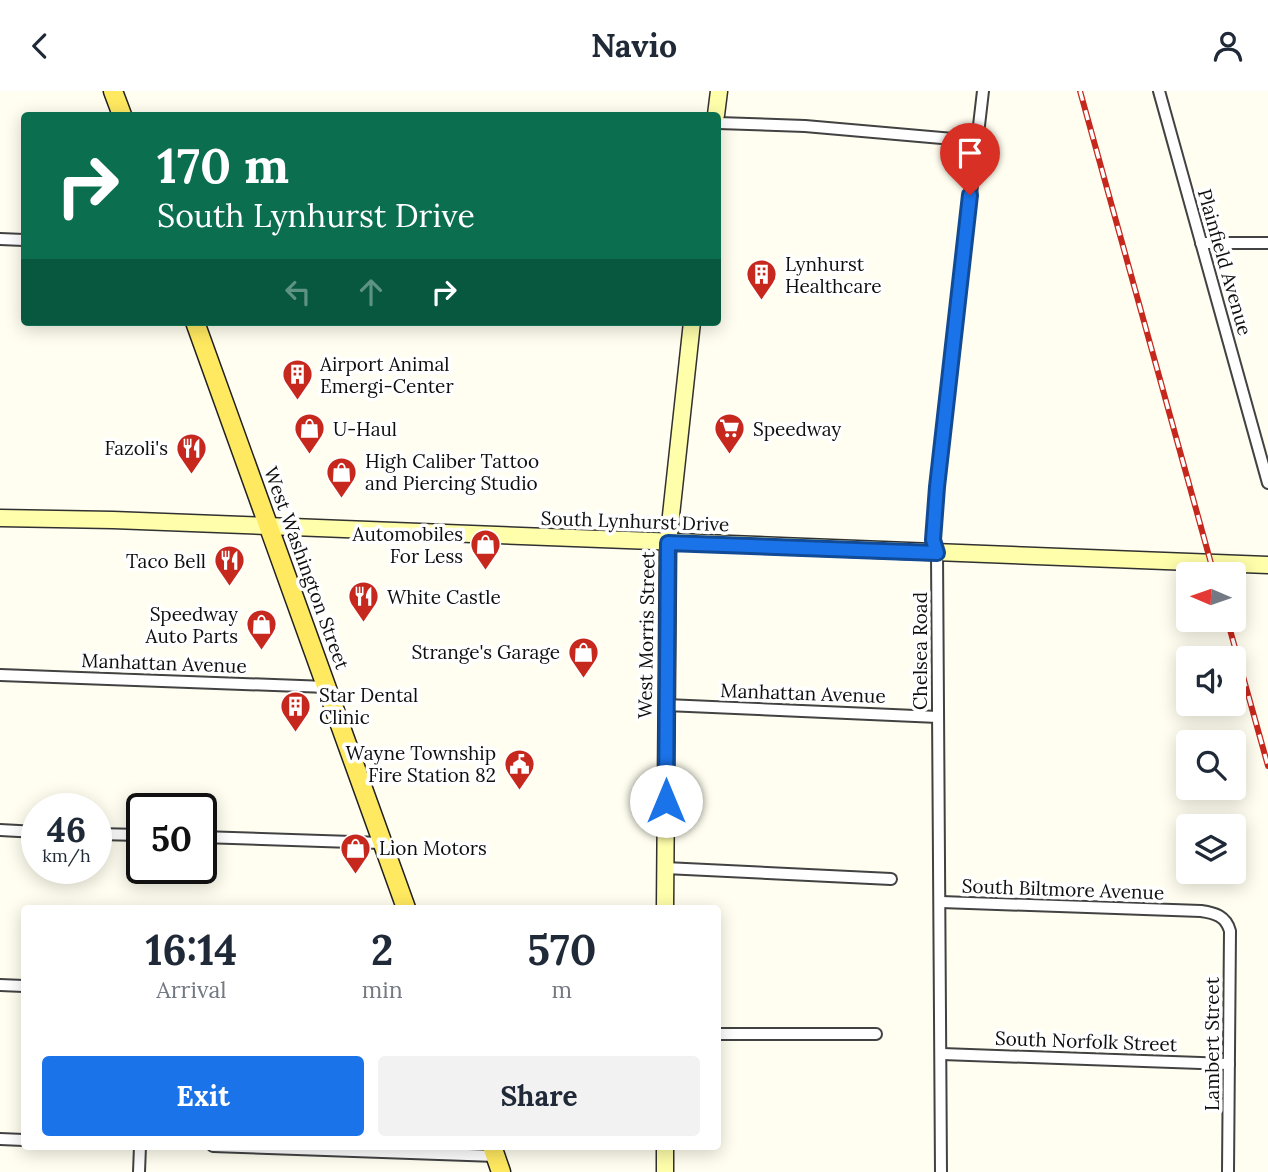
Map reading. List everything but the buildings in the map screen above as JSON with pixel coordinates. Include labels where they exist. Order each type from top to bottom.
[{"type":"main road","points":[[113,91],[121,112]]},
{"type":"main road","points":[[716,112],[719,91]]},
{"type":"main road","name":"West Washington Street","points":[[196,326],[405,905]]},
{"type":"main road","name":"West Morris Street","points":[[665,905],[668,543],[692,326]]},
{"type":"main road","name":"South Lynhurst Drive","points":[[0,518],[1268,565]]},
{"type":"main road","points":[[665,1150],[665,1172]]},
{"type":"street","name":"Chelsea Road","points":[[942,1172],[937,553],[933,540],[982,91]]},
{"type":"street","name":"Plainfield Avenue","points":[[1159,91],[1268,483]]},
{"type":"street","points":[[721,123],[805,126],[976,141]]},
{"type":"street","points":[[0,239],[21,240]]},
{"type":"street","points":[[1201,243],[1268,243]]},
{"type":"street","name":"Manhattan Avenue","points":[[0,675],[327,687]]},
{"type":"street","name":"Manhattan Avenue","points":[[666,705],[938,717]]},
{"type":"street","points":[[0,830],[21,831]]},
{"type":"street","points":[[217,838],[382,843]]},
{"type":"street","points":[[665,868],[891,879]]},
{"type":"street","name":"South Biltmore Avenue","points":[[941,902],[1201,911],[1215,912],[1224,919]]},
{"type":"street","name":"Lambert Street","points":[[1224,919],[1230,930],[1228,1172]]},
{"type":"street","points":[[0,985],[21,986]]},
{"type":"street","points":[[721,1034],[876,1034]]},
{"type":"street","name":"South Norfolk Street","points":[[942,1054],[1229,1064]]},
{"type":"street","points":[[0,1139],[21,1140]]},
{"type":"street","points":[[139,1172],[140,1150]]},
{"type":"street","points":[[307,1150],[496,1158]]},
{"type":"railway","points":[[1080,91],[1211,562]]},
{"type":"railway","points":[[1231,632],[1268,766]]},
{"type":"place","name":"Lynhurst Healthcare","points":[[762,302]]},
{"type":"place","name":"Airport Animal Emergi-Center","points":[[297,402]]},
{"type":"place","name":"U-Haul","points":[[310,456]]},
{"type":"place","name":"Speedway","points":[[730,456]]},
{"type":"place","name":"Fazoli's","points":[[191,475]]},
{"type":"place","name":"High Caliber Tattoo and Piercing Studio","points":[[342,499]]},
{"type":"place","name":"Automobiles For Less","points":[[486,572]]},
{"type":"place","name":"Taco Bell","points":[[229,588]]},
{"type":"place","name":"White Castle","points":[[364,624]]},
{"type":"place","name":"Speedway Auto Parts","points":[[261,652]]},
{"type":"place","name":"Strange's Garage","points":[[583,679]]},
{"type":"place","name":"Star Dental Clinic","points":[[296,733]]},
{"type":"place","name":"Wayne Township Fire Station 82","points":[[519,791]]},
{"type":"place","name":"Lion Motors","points":[[356,875]]},
{"type":"route","points":[[666,801],[668,543],[937,553],[933,543],[937,487],[970,195]]}]
